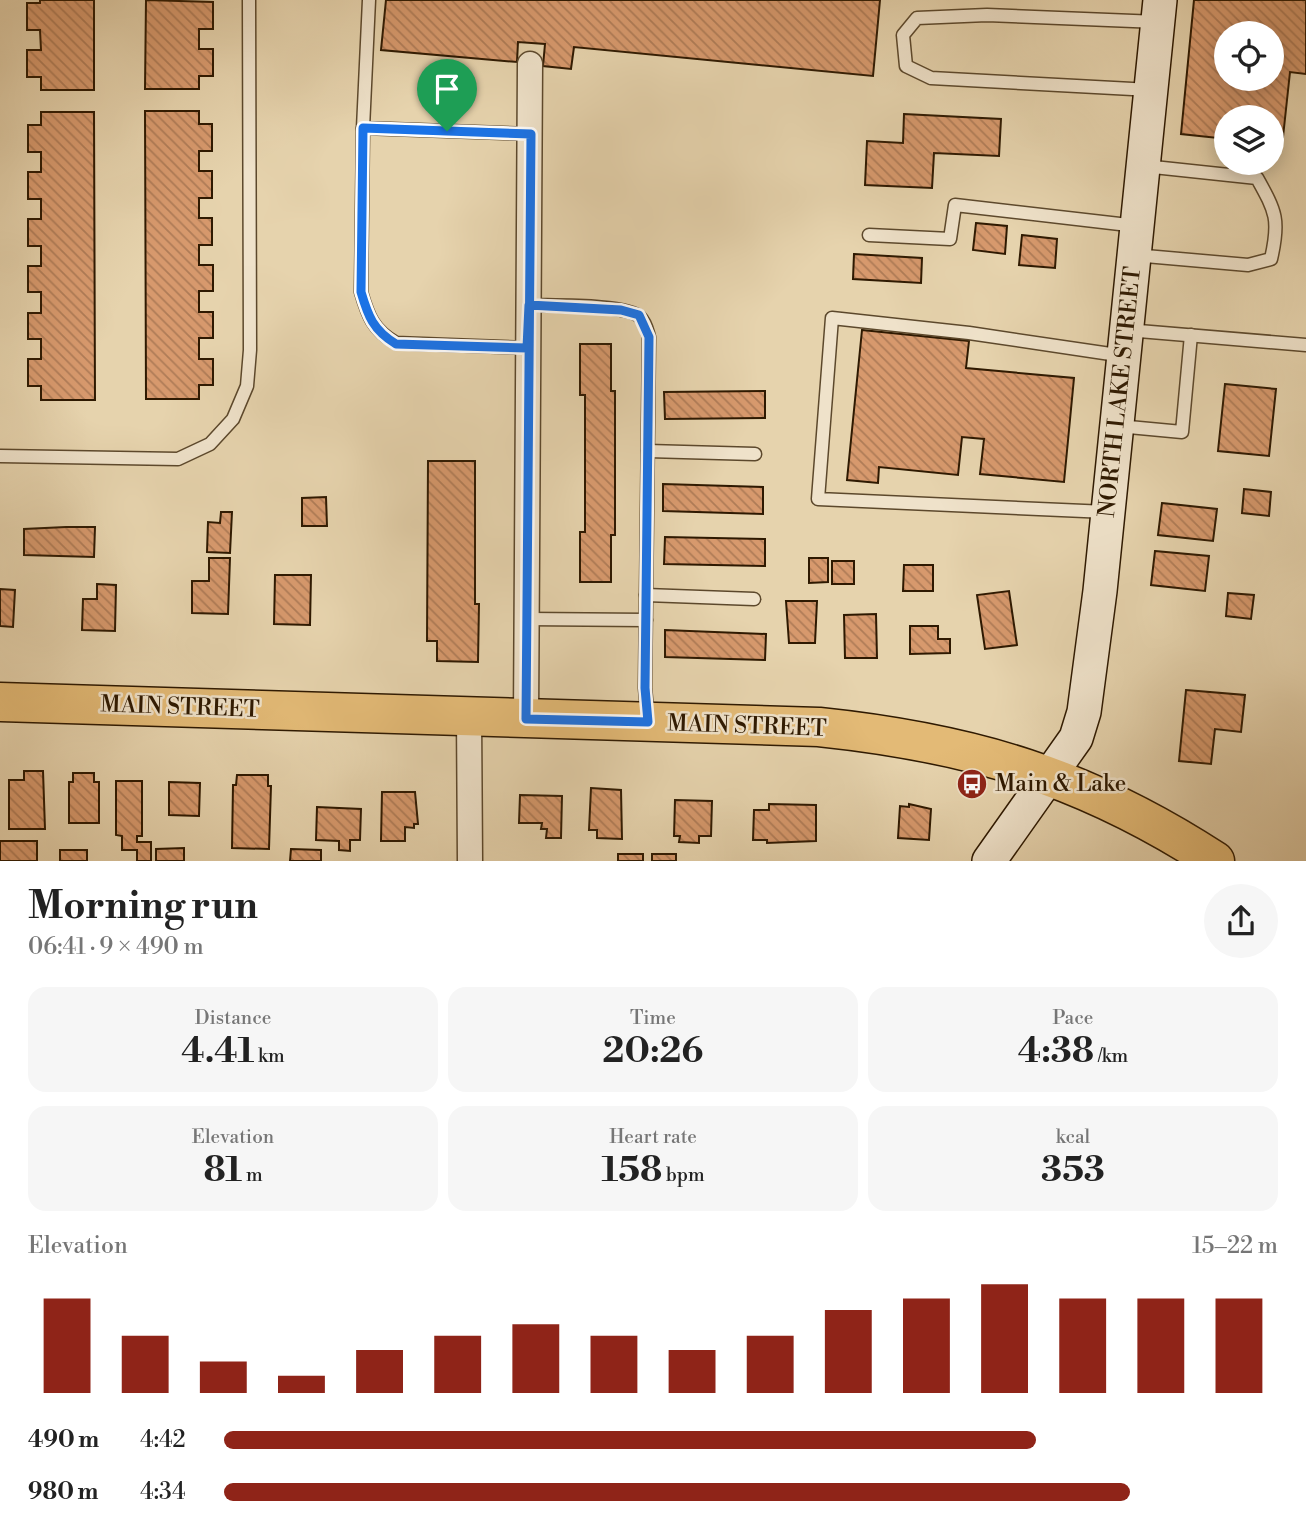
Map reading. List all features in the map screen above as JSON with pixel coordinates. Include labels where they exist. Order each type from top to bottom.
[{"type":"main road","name":"NORTH LAKE STREET","points":[[989,861],[1076,738],[1084,712],[1108,512],[1159,11]]},
{"type":"main road","name":"MAIN STREET","points":[[0,702],[819,727],[870,732],[967,750],[1052,775],[1144,817],[1215,861]]},
{"type":"street","points":[[526,719],[530,64]]},
{"type":"street","points":[[469,716],[470,861]]},
{"type":"lane","points":[[0,456],[178,459],[210,444],[233,419],[247,386],[250,350],[249,0]]},
{"type":"lane","points":[[369,0],[363,128],[361,292],[368,318],[379,334],[396,344],[527,348]]},
{"type":"lane","points":[[1151,90],[931,78],[906,66],[903,35],[917,18],[1159,11]]},
{"type":"lane","points":[[363,128],[531,134]]},
{"type":"lane","points":[[869,235],[950,239],[955,205],[1248,265],[1271,259],[1276,211],[1257,178],[1144,166]]},
{"type":"lane","points":[[529,305],[621,310],[639,315],[649,337],[646,595],[648,722]]},
{"type":"lane","points":[[1108,512],[818,499],[832,318],[969,333],[1126,343],[1191,335],[1306,345]]},
{"type":"lane","points":[[1117,426],[1182,432],[1191,335]]},
{"type":"lane","points":[[648,451],[755,454]]},
{"type":"lane","points":[[646,595],[754,599]]},
{"type":"lane","points":[[526,619],[646,620]]},
{"type":"building","points":[[40,0],[94,0],[94,90],[41,90],[41,77],[27,77],[27,50],[41,50],[40,30],[27,30],[27,3],[40,3]]},
{"type":"building","points":[[146,0],[213,2],[213,29],[199,29],[199,49],[213,49],[213,76],[199,76],[199,89],[145,89]]},
{"type":"building","points":[[386,0],[880,0],[873,76],[574,47],[571,69],[543,66],[545,44],[518,42],[517,62],[381,50]]},
{"type":"building","points":[[1194,0],[1306,0],[1306,74],[1290,72],[1284,128],[1284,105],[1214,105],[1214,138],[1181,134]]},
{"type":"building","points":[[145,111],[199,111],[199,124],[212,124],[212,151],[199,151],[199,171],[212,171],[212,198],[199,198],[199,218],[212,218],[212,245],[199,245],[199,265],[213,265],[213,291],[199,291],[199,312],[213,312],[213,338],[199,338],[199,359],[213,359],[213,385],[199,385],[199,399],[146,399]]},
{"type":"building","points":[[41,112],[94,112],[95,400],[41,400],[41,386],[28,386],[28,359],[41,359],[41,339],[28,339],[28,313],[41,313],[41,292],[28,292],[28,266],[41,266],[41,246],[28,246],[28,219],[41,219],[41,199],[28,199],[28,172],[41,172],[41,152],[28,152],[28,125],[41,125]]},
{"type":"building","points":[[904,114],[1001,119],[999,156],[934,153],[932,188],[865,185],[867,141],[903,143]]},
{"type":"building","points":[[976,223],[1007,226],[1005,254],[973,250]]},
{"type":"building","points":[[1022,235],[1057,239],[1055,268],[1019,265]]},
{"type":"building","points":[[854,254],[922,258],[921,283],[853,279]]},
{"type":"building","points":[[862,330],[969,341],[966,368],[1074,378],[1064,482],[980,474],[984,439],[962,437],[958,475],[879,467],[878,483],[847,480]]},
{"type":"building","points":[[580,344],[611,344],[611,391],[615,391],[615,535],[611,535],[611,582],[580,582],[580,532],[585,532],[585,395],[580,395]]},
{"type":"building","points":[[1225,384],[1276,389],[1269,456],[1218,451]]},
{"type":"building","points":[[765,391],[765,418],[665,419],[664,392]]},
{"type":"building","points":[[428,461],[475,461],[475,604],[479,604],[478,662],[437,661],[437,641],[427,641]]},
{"type":"building","points":[[663,484],[763,487],[763,514],[663,511]]},
{"type":"building","points":[[1244,489],[1271,492],[1269,516],[1242,513]]},
{"type":"building","points":[[326,497],[327,526],[302,526],[302,498]]},
{"type":"building","points":[[1162,503],[1217,509],[1213,541],[1158,535]]},
{"type":"building","points":[[221,512],[232,512],[230,553],[207,552],[208,522],[220,523]]},
{"type":"building","points":[[95,527],[94,557],[24,555],[24,529]]},
{"type":"building","points":[[665,537],[765,539],[765,566],[664,564]]},
{"type":"building","points":[[1155,551],[1209,556],[1205,591],[1151,585]]},
{"type":"building","points":[[209,558],[230,558],[228,614],[192,613],[192,581],[209,581]]},
{"type":"building","points":[[809,558],[828,558],[828,582],[809,583]]},
{"type":"building","points":[[832,561],[854,561],[854,584],[832,584]]},
{"type":"building","points":[[904,565],[933,565],[933,591],[903,591]]},
{"type":"building","points":[[275,575],[311,575],[310,625],[274,624]]},
{"type":"building","points":[[97,584],[116,585],[115,631],[82,630],[83,599],[97,599]]},
{"type":"building","points":[[0,589],[15,590],[13,627],[0,626]]},
{"type":"building","points":[[1009,591],[1017,645],[985,649],[977,595]]},
{"type":"building","points":[[1228,593],[1254,595],[1251,619],[1226,616]]},
{"type":"building","points":[[786,601],[817,601],[815,643],[789,643]]},
{"type":"building","points":[[876,614],[877,658],[845,658],[844,615]]},
{"type":"building","points":[[910,626],[938,626],[938,639],[950,639],[950,653],[910,654]]},
{"type":"building","points":[[665,630],[766,634],[765,660],[665,657]]},
{"type":"building","points":[[1186,690],[1245,695],[1241,732],[1215,729],[1211,764],[1179,761]]},
{"type":"building","points":[[24,771],[43,771],[45,829],[9,829],[9,780],[24,780]]},
{"type":"building","points":[[73,773],[94,773],[94,782],[99,782],[99,823],[69,823],[69,782],[73,782]]},
{"type":"building","points":[[237,775],[268,775],[268,786],[271,786],[269,849],[232,848],[233,785],[236,785]]},
{"type":"building","points":[[116,781],[142,781],[142,836],[137,836],[137,842],[151,842],[151,861],[137,861],[137,850],[122,850],[122,836],[116,835]]},
{"type":"building","points":[[169,782],[200,783],[199,816],[169,815]]},
{"type":"building","points":[[591,788],[621,790],[622,839],[597,838],[597,830],[589,830]]},
{"type":"building","points":[[382,792],[415,792],[418,824],[414,824],[414,828],[405,827],[405,841],[381,841]]},
{"type":"building","points":[[520,795],[562,796],[561,838],[546,838],[547,829],[541,829],[542,823],[519,823]]},
{"type":"building","points":[[675,800],[712,801],[711,836],[699,836],[699,843],[679,842],[680,836],[674,836]]},
{"type":"building","points":[[769,804],[816,805],[816,841],[767,843],[767,840],[753,840],[754,810],[769,810]]},
{"type":"building","points":[[909,804],[931,809],[929,840],[898,838],[900,806],[909,807]]},
{"type":"building","points":[[317,807],[361,809],[360,840],[350,840],[350,851],[339,850],[339,841],[316,840]]},
{"type":"building","points":[[0,841],[37,841],[37,861],[0,861]]},
{"type":"building","points":[[184,848],[184,861],[156,861],[156,849]]},
{"type":"building","points":[[291,849],[321,850],[321,861],[290,861]]},
{"type":"building","points":[[60,850],[87,850],[87,861],[60,861]]},
{"type":"building","points":[[618,854],[643,854],[643,861],[618,861]]},
{"type":"building","points":[[652,854],[676,854],[676,861],[652,861]]},
{"type":"place","name":"Main & Lake","points":[[972,784]]},
{"type":"route","points":[[447,131],[363,128],[361,292],[368,318],[379,334],[396,344],[527,348],[529,305],[621,310],[639,315],[649,337],[645,688],[648,722],[526,719],[527,348],[531,134],[447,131]]}]
